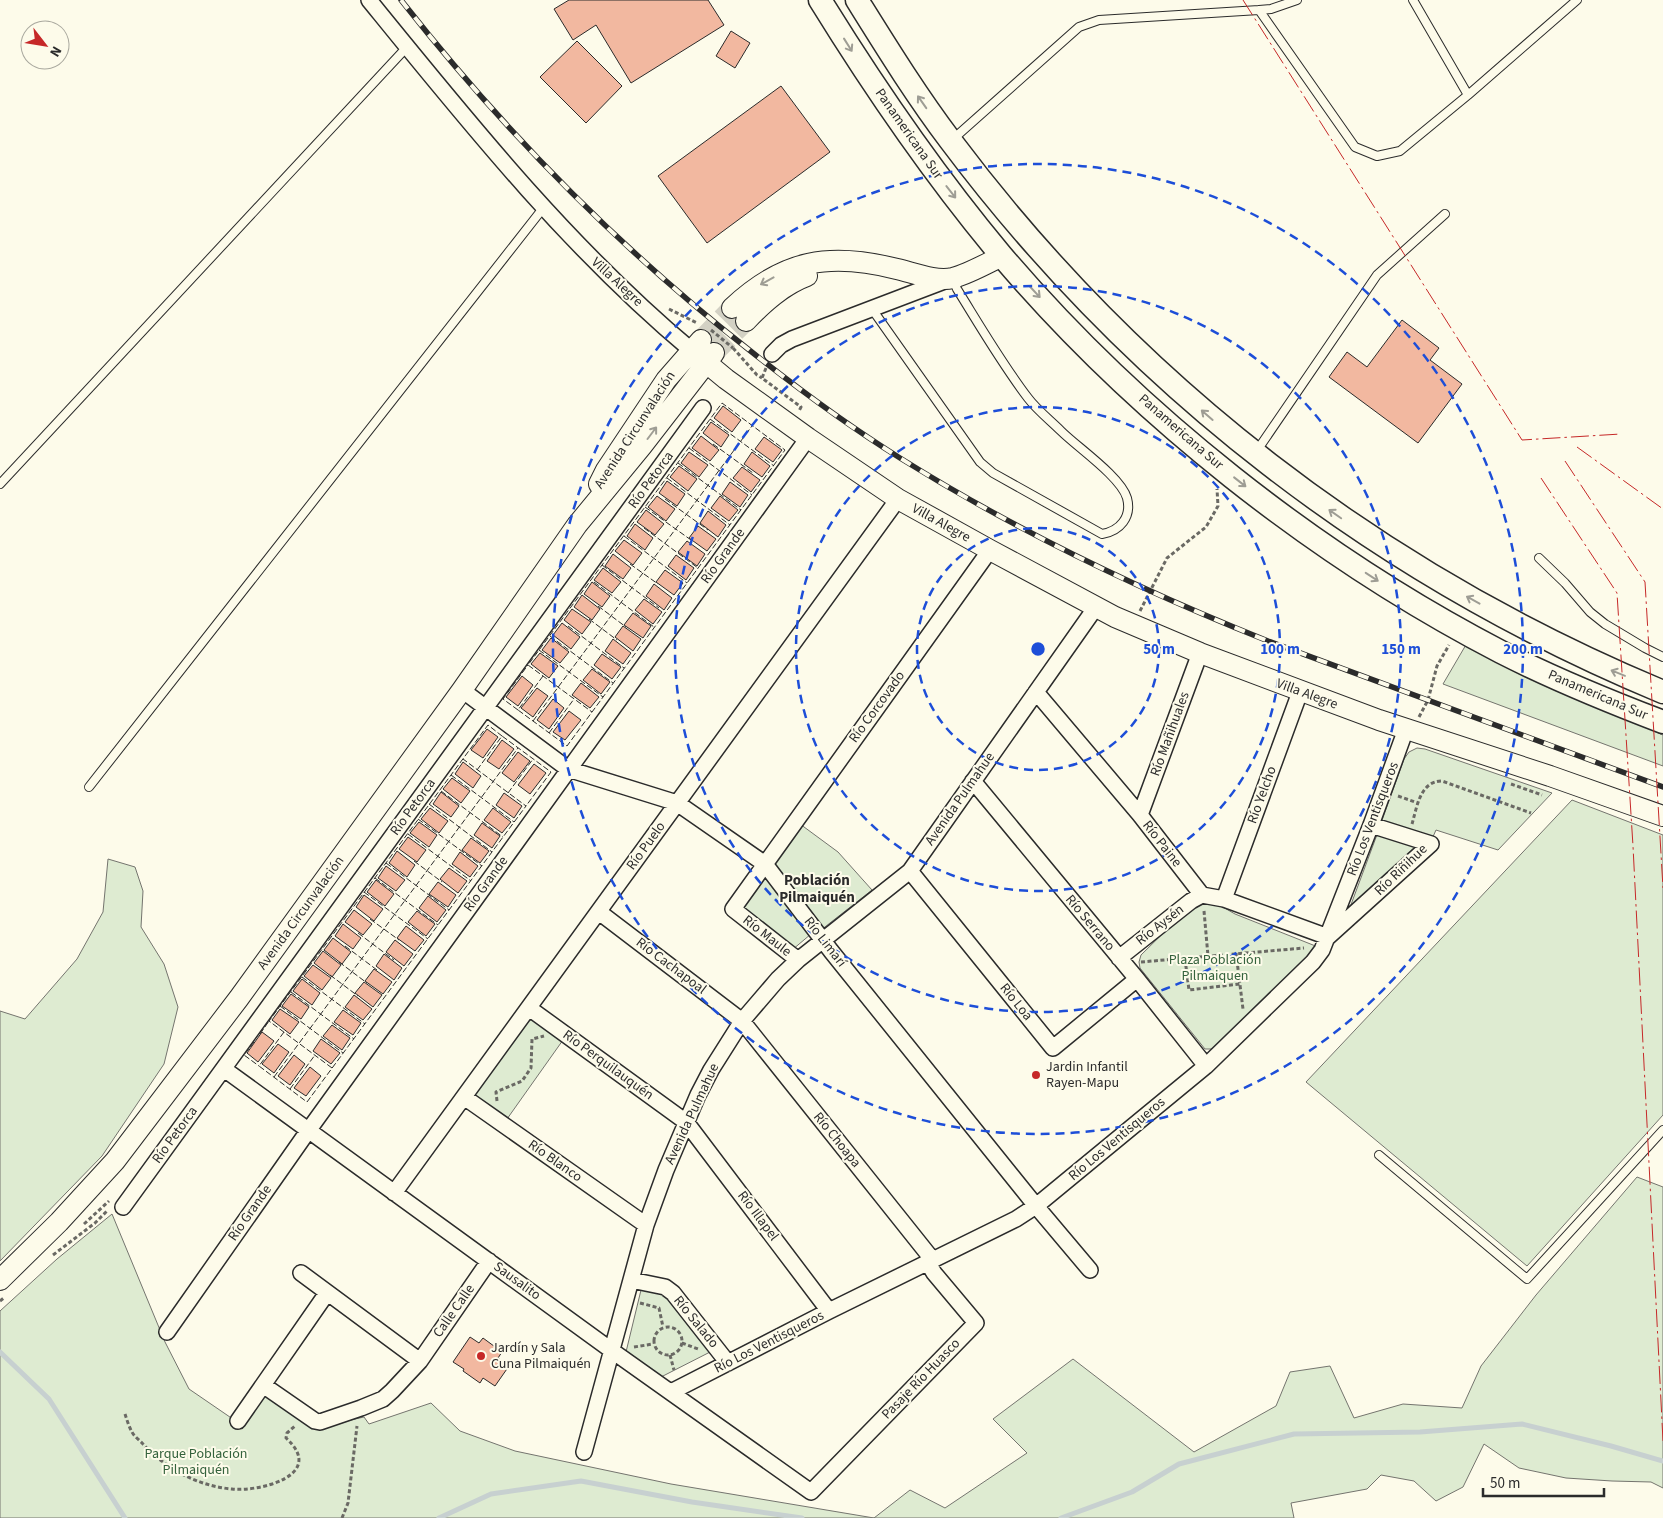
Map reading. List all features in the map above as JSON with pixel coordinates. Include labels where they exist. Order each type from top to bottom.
[{"type":"main road","name":"Panamericana Sur","points":[[857,0],[902,72],[950,141],[1032,241],[1124,339],[1173,385],[1254,454],[1362,532],[1453,589],[1555,644],[1663,692]]},
{"type":"main road","name":"Panamericana Sur","points":[[823,1],[863,68],[920,151],[1002,256],[1087,347],[1154,410],[1216,463],[1292,522],[1403,596],[1460,630],[1548,675],[1663,722]]},
{"type":"main road","points":[[739,314],[801,278],[832,267],[864,262],[928,278],[953,278],[1002,256]]},
{"type":"main road","name":"Villa Alegre","points":[[709,347],[726,379],[898,499],[1132,625],[1300,692],[1663,816]]},
{"type":"main road","name":"Avenida Circunvalación","points":[[0,1280],[60,1222],[115,1162],[239,998],[462,690],[577,525],[642,446],[709,347]]},
{"type":"street","name":"Villa Alegre","points":[[369,0],[512,172],[596,264],[709,347]]},
{"type":"street","points":[[772,354],[781,345],[792,339],[953,278]]},
{"type":"street","name":"Río Petorca","points":[[123,1207],[703,408]]},
{"type":"street","name":"Río Grande","points":[[167,1332],[308,1131],[808,438]]},
{"type":"street","name":"Río Puelo","points":[[394,1193],[898,499]]},
{"type":"street","name":"Río Corcovado","points":[[765,864],[990,550]]},
{"type":"street","name":"Avenida Pulmahue","points":[[584,1452],[612,1350],[638,1282],[646,1225],[686,1122],[711,1070],[742,1021],[778,979],[822,940],[910,871],[1096,607]]},
{"type":"street","name":"Río Mañihuales","points":[[1140,815],[1200,653]]},
{"type":"street","name":"Río Limarí","points":[[462,690],[568,770],[677,803],[765,864],[822,940],[1036,1206],[1090,1270]]},
{"type":"street","name":"Río Paine","points":[[1036,692],[1140,815],[1203,901]]},
{"type":"street","name":"Río Yelcho","points":[[1224,898],[1300,692]]},
{"type":"street","name":"Río Los Ventisqueros","points":[[671,1392],[829,1310],[1016,1219],[1036,1206],[1206,1066],[1313,962],[1322,950],[1409,730]]},
{"type":"street","name":"Río Serrano","points":[[973,781],[1137,979],[1206,1066]]},
{"type":"street","name":"Río Riñihue","points":[[1328,937],[1431,844],[1371,825]]},
{"type":"street","name":"Río Maule","points":[[765,864],[733,909],[798,960]]},
{"type":"street","name":"Río Loa","points":[[910,871],[1053,1048],[1137,979]]},
{"type":"street","points":[[1203,901],[1224,898],[1328,937]]},
{"type":"street","name":"Río Aysén","points":[[1119,958],[1191,901],[1203,901]]},
{"type":"street","name":"Río Cachapoal","points":[[598,912],[742,1021]]},
{"type":"street","name":"Río Perquilauquén","points":[[529,1008],[686,1122]]},
{"type":"street","name":"Río Choapa","points":[[742,1021],[930,1260]]},
{"type":"street","name":"Sausalito","points":[[224,1068],[308,1131],[612,1350],[626,1354],[671,1392],[811,1492]]},
{"type":"street","name":"Río Blanco","points":[[464,1097],[646,1225]]},
{"type":"street","name":"Río Illapel","points":[[686,1122],[829,1310]]},
{"type":"street","name":"Pasaje Río Huasco","points":[[811,1492],[976,1323],[934,1273],[930,1260]]},
{"type":"street","name":"Calle Calle","points":[[315,1420],[320,1422],[361,1408],[383,1399],[392,1392],[420,1361],[489,1261]]},
{"type":"street","points":[[301,1274],[420,1361]]},
{"type":"street","name":"Río Salado","points":[[638,1282],[665,1287],[673,1293],[728,1363]]},
{"type":"street","points":[[238,1421],[328,1293]]},
{"type":"street","points":[[263,1385],[315,1420]]},
{"type":"lane","points":[[950,141],[1079,27],[1099,20],[1271,9],[1297,0]]},
{"type":"lane","points":[[1413,0],[1468,95]]},
{"type":"lane","points":[[1259,10],[1355,147],[1377,156],[1400,152],[1577,0]]},
{"type":"lane","points":[[0,484],[407,47]]},
{"type":"lane","points":[[89,786],[544,207]]},
{"type":"lane","points":[[1254,454],[1377,275],[1445,214]]},
{"type":"lane","points":[[872,309],[980,462],[992,473],[1102,534],[1112,532],[1120,527],[1128,510],[1127,499],[1122,488],[1096,461],[1065,435],[1029,400],[957,290],[953,278]]},
{"type":"lane","points":[[1539,558],[1565,583],[1590,612],[1605,624],[1663,657]]},
{"type":"lane","points":[[1379,1155],[1527,1279],[1663,1130]]},
{"type":"path","points":[[709,347],[756,374],[801,407],[789,424]]},
{"type":"path","points":[[762,378],[772,354]]},
{"type":"path","points":[[1132,625],[1167,558],[1206,527],[1218,506],[1216,463]]},
{"type":"path","points":[[1409,730],[1428,700],[1436,666],[1460,630]]},
{"type":"path","points":[[1410,832],[1424,788],[1436,781],[1442,781],[1531,813]]},
{"type":"path","points":[[1391,794],[1418,803]]},
{"type":"path","points":[[1203,901],[1208,956]]},
{"type":"path","points":[[1138,962],[1308,947]]},
{"type":"path","points":[[1236,953],[1243,1010]]},
{"type":"path","points":[[1185,959],[1189,990],[1240,984]]},
{"type":"path","points":[[495,1118],[497,1110],[496,1092],[522,1081],[531,1068],[532,1039],[561,1031]]},
{"type":"path","points":[[638,1282],[638,1312]]},
{"type":"path","points":[[639,1303],[659,1308],[663,1327]]},
{"type":"path","points":[[663,1327],[673,1327],[682,1338],[681,1347],[675,1354],[661,1354],[653,1344],[656,1332],[663,1327]]},
{"type":"path","points":[[626,1354],[653,1344]]},
{"type":"path","points":[[670,1355],[674,1370]]},
{"type":"path","points":[[342,1518],[348,1503],[355,1433],[361,1408]]},
{"type":"path","points":[[125,1414],[132,1433],[150,1452],[165,1464],[186,1476],[209,1485],[231,1489],[256,1489],[283,1480],[294,1473],[299,1457],[296,1449],[286,1438],[287,1433],[293,1427],[315,1420]]},
{"type":"green space","points":[[1467,643],[1532,677],[1663,735],[1663,766],[1443,684]]},
{"type":"green space","points":[[1417,748],[1425,749],[1552,793],[1498,850],[1436,830],[1432,839],[1381,823],[1404,759],[1409,752]]},
{"type":"green space","points":[[1572,800],[1663,835],[1663,1115],[1527,1266],[1306,1082]]},
{"type":"green space","points":[[800,824],[838,852],[872,890],[821,930],[771,864]]},
{"type":"green space","points":[[1378,832],[1426,846],[1346,918]]},
{"type":"green space","points":[[108,859],[135,867],[143,891],[141,927],[164,964],[178,1007],[164,1064],[102,1156],[0,1261],[0,1011],[25,1019],[77,959],[103,912]]},
{"type":"green space","points":[[765,874],[811,934],[792,950],[739,910]]},
{"type":"green space","name":"Plaza Población Pilmaiquen","points":[[1202,895],[1235,914],[1318,947],[1213,1049],[1205,1049],[1140,968],[1139,962],[1141,955]]},
{"type":"green space","points":[[528,1016],[563,1040],[507,1119],[473,1094]]},
{"type":"green space","points":[[1637,1177],[1663,1187],[1663,1488],[1651,1482],[1566,1478],[1519,1468],[1484,1444],[1463,1487],[1436,1501],[1414,1481],[1381,1475],[1367,1489],[1291,1503],[1294,1518],[874,1518],[910,1490],[945,1508],[1027,1453],[993,1419],[1073,1359],[1194,1452],[1276,1406],[1290,1372],[1330,1366],[1354,1418],[1403,1404],[1462,1408],[1481,1366],[1536,1295]]},
{"type":"green space","name":"Parque Población Pilmaiquén","points":[[112,1214],[165,1342],[189,1389],[243,1426],[265,1395],[315,1428],[364,1417],[369,1424],[431,1403],[460,1431],[515,1451],[671,1484],[874,1518],[0,1518],[0,1311],[57,1259]]},
{"type":"green space","points":[[641,1290],[666,1295],[714,1350],[661,1377],[626,1352]]},
{"type":"building","points":[[569,0],[708,0],[724,25],[631,83],[596,25],[573,40],[554,9]]},
{"type":"building","points":[[731,31],[750,43],[735,68],[716,56]]},
{"type":"building","points":[[577,41],[622,86],[586,123],[540,77]]},
{"type":"building","points":[[781,86],[830,152],[707,243],[658,176]]},
{"type":"building","points":[[1402,320],[1439,348],[1430,360],[1462,384],[1418,443],[1329,377],[1347,352],[1367,367]]},
{"type":"building","points":[[723,406],[741,420],[732,432],[714,418]]},
{"type":"building","points":[[711,422],[729,435],[721,447],[703,433]]},
{"type":"building","points":[[701,436],[719,450],[710,461],[692,448]]},
{"type":"building","points":[[764,437],[782,450],[773,462],[755,449]]},
{"type":"building","points":[[689,452],[708,465],[699,477],[681,463]]},
{"type":"building","points":[[752,452],[770,466],[762,477],[744,464]]},
{"type":"building","points":[[679,466],[697,479],[688,491],[670,477]]},
{"type":"building","points":[[742,467],[760,480],[751,492],[733,478]]},
{"type":"building","points":[[667,481],[685,494],[677,506],[659,493]]},
{"type":"building","points":[[730,482],[748,495],[740,507],[722,494]]},
{"type":"building","points":[[657,496],[675,509],[666,521],[648,507]]},
{"type":"building","points":[[720,496],[738,510],[729,521],[711,508]]},
{"type":"building","points":[[646,510],[664,524],[655,535],[637,522]]},
{"type":"building","points":[[708,511],[726,525],[718,537],[700,523]]},
{"type":"building","points":[[635,524],[653,538],[645,550],[627,536]]},
{"type":"building","points":[[698,526],[716,539],[707,551],[689,538]]},
{"type":"building","points":[[624,540],[642,553],[633,565],[615,551]]},
{"type":"building","points":[[687,541],[705,554],[697,566],[678,552]]},
{"type":"building","points":[[613,554],[631,568],[623,579],[605,566]]},
{"type":"building","points":[[676,555],[694,568],[686,580],[668,566]]},
{"type":"building","points":[[603,568],[621,582],[612,593],[594,580]]},
{"type":"building","points":[[665,570],[683,583],[674,595],[656,582]]},
{"type":"building","points":[[592,582],[610,596],[602,607],[584,594]]},
{"type":"building","points":[[654,584],[672,598],[664,610],[646,596]]},
{"type":"building","points":[[582,595],[600,609],[592,620],[574,607]]},
{"type":"building","points":[[644,599],[662,612],[653,624],[635,610]]},
{"type":"building","points":[[572,609],[591,622],[582,634],[564,620]]},
{"type":"building","points":[[633,613],[651,626],[643,638],[624,625]]},
{"type":"building","points":[[562,623],[580,637],[571,649],[553,635]]},
{"type":"building","points":[[623,626],[641,639],[633,651],[615,637]]},
{"type":"building","points":[[551,638],[569,652],[560,663],[542,650]]},
{"type":"building","points":[[613,639],[631,653],[623,664],[605,651]]},
{"type":"building","points":[[540,653],[558,666],[549,678],[531,664]]},
{"type":"building","points":[[602,654],[621,667],[612,679],[594,665]]},
{"type":"building","points":[[592,669],[610,682],[601,694],[583,680]]},
{"type":"building","points":[[522,676],[533,685],[518,706],[506,697]]},
{"type":"building","points":[[581,683],[599,697],[590,708],[572,695]]},
{"type":"building","points":[[537,688],[548,696],[533,717],[521,708]]},
{"type":"building","points":[[553,699],[564,708],[549,729],[537,720]]},
{"type":"building","points":[[569,711],[581,720],[565,740],[553,732]]},
{"type":"building","points":[[487,729],[498,737],[483,758],[471,750]]},
{"type":"building","points":[[502,740],[514,749],[499,769],[487,761]]},
{"type":"building","points":[[518,752],[530,761],[514,782],[502,773]]},
{"type":"building","points":[[463,762],[481,776],[473,788],[455,774]]},
{"type":"building","points":[[534,764],[546,773],[530,794],[518,785]]},
{"type":"building","points":[[452,778],[470,791],[461,803],[443,789]]},
{"type":"building","points":[[441,792],[459,806],[451,817],[433,804]]},
{"type":"building","points":[[504,793],[522,806],[514,818],[496,805]]},
{"type":"building","points":[[430,808],[448,821],[439,833],[421,819]]},
{"type":"building","points":[[493,808],[511,822],[502,833],[484,820]]},
{"type":"building","points":[[419,822],[437,835],[429,847],[410,833]]},
{"type":"building","points":[[482,823],[500,836],[492,848],[474,835]]},
{"type":"building","points":[[408,837],[426,850],[417,862],[399,849]]},
{"type":"building","points":[[471,838],[489,851],[480,863],[462,850]]},
{"type":"building","points":[[397,851],[415,865],[407,877],[389,863]]},
{"type":"building","points":[[460,852],[478,866],[470,877],[452,864]]},
{"type":"building","points":[[386,866],[405,880],[396,891],[378,878]]},
{"type":"building","points":[[449,868],[467,881],[458,893],[440,879]]},
{"type":"building","points":[[376,880],[394,894],[385,906],[367,892]]},
{"type":"building","points":[[438,882],[456,895],[448,907],[429,894]]},
{"type":"building","points":[[364,895],[383,909],[374,921],[356,907]]},
{"type":"building","points":[[428,896],[446,910],[437,922],[419,908]]},
{"type":"building","points":[[354,910],[372,924],[363,935],[345,922]]},
{"type":"building","points":[[417,911],[435,924],[426,936],[408,922]]},
{"type":"building","points":[[343,924],[361,938],[353,949],[335,936]]},
{"type":"building","points":[[406,926],[424,940],[415,951],[397,938]]},
{"type":"building","points":[[333,938],[351,952],[342,964],[324,950]]},
{"type":"building","points":[[395,940],[413,954],[404,966],[386,952]]},
{"type":"building","points":[[323,951],[341,965],[332,977],[314,963]]},
{"type":"building","points":[[384,954],[402,968],[394,980],[376,966]]},
{"type":"building","points":[[313,965],[331,978],[322,990],[304,976]]},
{"type":"building","points":[[374,969],[392,982],[383,994],[365,981]]},
{"type":"building","points":[[302,979],[320,993],[312,1005],[293,991]]},
{"type":"building","points":[[364,982],[382,995],[373,1007],[355,993]]},
{"type":"building","points":[[291,994],[309,1007],[301,1019],[282,1006]]},
{"type":"building","points":[[354,995],[372,1009],[363,1020],[345,1007]]},
{"type":"building","points":[[280,1009],[299,1022],[290,1034],[272,1020]]},
{"type":"building","points":[[343,1010],[361,1023],[353,1035],[334,1022]]},
{"type":"building","points":[[332,1025],[350,1038],[342,1050],[323,1036]]},
{"type":"building","points":[[262,1032],[274,1041],[258,1062],[247,1053]]},
{"type":"building","points":[[321,1039],[340,1053],[331,1064],[313,1051]]},
{"type":"building","points":[[278,1044],[289,1052],[274,1073],[262,1064]]},
{"type":"building","points":[[294,1055],[305,1064],[290,1085],[278,1076]]},
{"type":"building","points":[[310,1067],[321,1076],[306,1096],[294,1088]]},
{"type":"building","points":[[470,1337],[479,1343],[483,1338],[502,1352],[498,1358],[509,1366],[495,1386],[483,1378],[480,1383],[453,1362]]},
{"type":"waterway","points":[[0,1352],[49,1399],[125,1518]]},
{"type":"waterway","points":[[1061,1518],[1132,1492],[1179,1464],[1294,1434],[1420,1432],[1522,1424],[1663,1461]]},
{"type":"waterway","points":[[439,1518],[491,1494],[581,1481],[692,1502],[802,1518]]},
{"type":"tunnel","points":[[701,340],[732,308]]},
{"type":"tunnel","points":[[714,353],[746,321]]},
{"type":"railway","points":[[401,0],[521,141],[653,270],[785,378],[900,458],[1034,535],[1173,601],[1268,641],[1663,787]]},
{"type":"fence","points":[[543,676],[518,710],[567,746],[785,450],[722,403],[528,665],[592,712]]},
{"type":"fence","points":[[710,419],[774,466]]},
{"type":"fence","points":[[533,721],[752,426]]},
{"type":"fence","points":[[713,444],[753,473]]},
{"type":"fence","points":[[689,448],[752,495]]},
{"type":"fence","points":[[678,463],[741,510]]},
{"type":"fence","points":[[667,478],[730,525]]},
{"type":"fence","points":[[665,499],[708,530]]},
{"type":"fence","points":[[645,507],[691,540]]},
{"type":"fence","points":[[644,528],[698,568]]},
{"type":"fence","points":[[624,536],[687,583]]},
{"type":"fence","points":[[630,564],[658,584]]},
{"type":"fence","points":[[602,565],[659,608]]},
{"type":"fence","points":[[594,582],[654,627]]},
{"type":"fence","points":[[598,606],[626,627]]},
{"type":"fence","points":[[589,619],[617,640]]},
{"type":"fence","points":[[568,626],[624,668]]},
{"type":"fence","points":[[550,636],[613,683]]},
{"type":"fence","points":[[539,650],[603,697]]},
{"type":"fence","points":[[518,710],[503,699],[528,665]]},
{"type":"fence","points":[[549,733],[574,699]]},
{"type":"fence","points":[[332,1068],[269,1021],[488,725],[502,736]]},
{"type":"fence","points":[[477,770],[502,736],[551,772],[526,806]]},
{"type":"fence","points":[[274,1077],[518,748]]},
{"type":"fence","points":[[284,1032],[259,1066],[307,1102],[526,806],[463,759]]},
{"type":"fence","points":[[508,793],[533,759]]},
{"type":"fence","points":[[451,775],[514,822]]},
{"type":"fence","points":[[441,791],[503,837]]},
{"type":"fence","points":[[429,804],[492,852]]},
{"type":"fence","points":[[418,819],[482,866]]},
{"type":"fence","points":[[408,834],[471,881]]},
{"type":"fence","points":[[414,861],[442,882]]},
{"type":"fence","points":[[386,863],[449,910]]},
{"type":"fence","points":[[375,878],[438,925]]},
{"type":"fence","points":[[364,892],[428,939]]},
{"type":"fence","points":[[370,919],[399,940]]},
{"type":"fence","points":[[358,933],[394,960]]},
{"type":"fence","points":[[345,946],[377,970]]},
{"type":"fence","points":[[339,962],[367,983]]},
{"type":"fence","points":[[330,975],[358,996]]},
{"type":"fence","points":[[302,977],[365,1024]]},
{"type":"fence","points":[[291,992],[354,1039]]},
{"type":"fence","points":[[280,1006],[343,1053]]},
{"type":"fence","points":[[260,1034],[269,1021]]},
{"type":"fence","points":[[254,1042],[244,1055],[259,1066]]},
{"type":"fence","points":[[290,1089],[315,1055]]},
{"type":"power","points":[[1243,0],[1522,440],[1621,434]]},
{"type":"power","points":[[1577,447],[1663,509]]},
{"type":"power","points":[[1565,461],[1645,582],[1663,888]]},
{"type":"power","points":[[1541,478],[1617,593],[1633,846],[1663,1441]]},
{"type":"place","name":"Jardin Infantil Rayen-Mapu","points":[[1036,1075]]},
{"type":"place","name":"Jardín y Sala Cuna Pilmaiquén","points":[[481,1356]]},
{"type":"district","name":"Población Pilmaiquén","points":[[817,888]]}]
